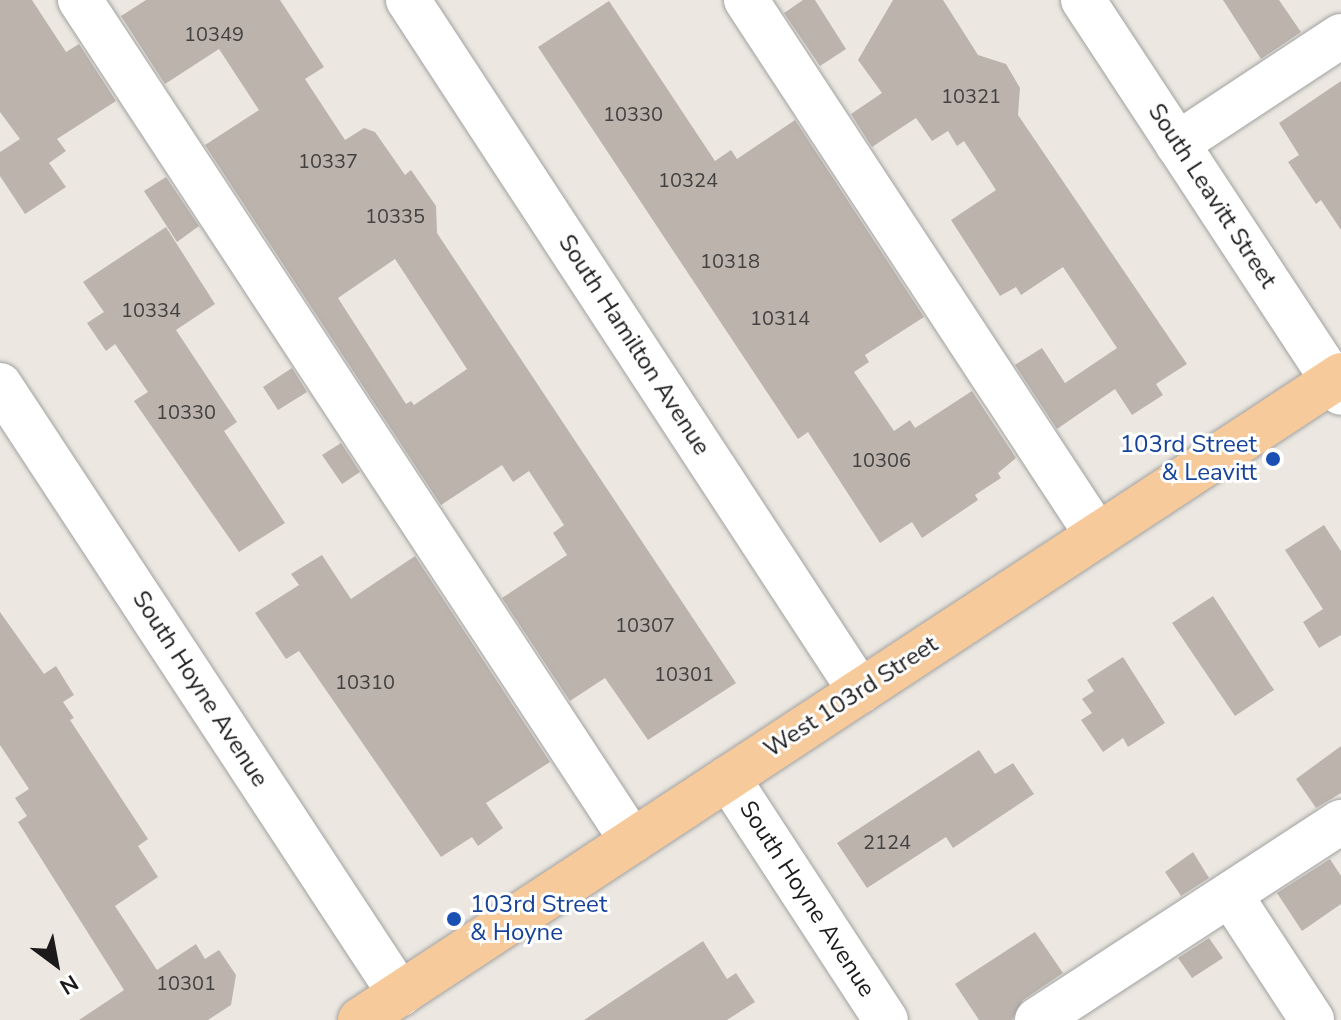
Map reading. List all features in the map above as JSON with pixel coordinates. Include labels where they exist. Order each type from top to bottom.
[{"type":"main road","name":"West 103rd Street","points":[[360,1020],[1097,535],[1338,383]]},
{"type":"street","points":[[80,0],[632,841]]},
{"type":"street","name":"South Hamilton Avenue","points":[[408,0],[860,691]]},
{"type":"street","points":[[746,0],[1097,535]]},
{"type":"street","name":"South Leavitt Street","points":[[1083,0],[1338,383]]},
{"type":"street","points":[[1177,144],[1341,36]]},
{"type":"street","name":"South Hoyne Avenue","points":[[0,385],[400,994]]},
{"type":"street","name":"South Hoyne Avenue","points":[[728,778],[886,1020]]},
{"type":"street","points":[[1037,1020],[1341,822]]},
{"type":"street","points":[[1231,896],[1312,1020]]},
{"type":"building","points":[[0,0],[32,0],[66,52],[79,44],[116,101],[57,139],[66,151],[49,163],[66,187],[25,214],[0,176],[0,152],[20,139],[0,112]]},
{"type":"building","points":[[146,0],[280,0],[324,67],[305,79],[345,140],[364,128],[375,132],[405,175],[411,170],[436,206],[437,233],[736,683],[648,740],[605,678],[570,701],[502,598],[567,555],[553,533],[564,525],[529,471],[513,482],[502,465],[441,505],[205,145],[259,110],[219,49],[165,84],[121,16]],"holes":[[[395,259],[467,369],[414,405],[411,401],[406,404],[338,298]]]},
{"type":"building","points":[[803,0],[815,0],[846,49],[820,66],[784,13]]},
{"type":"building","points":[[893,0],[943,0],[978,55],[1006,64],[1020,88],[1018,115],[1187,364],[1156,384],[1163,395],[1132,415],[1115,389],[1057,429],[1015,365],[1042,348],[1065,383],[1117,348],[1063,267],[1021,295],[1016,287],[1000,296],[951,220],[996,190],[964,141],[957,146],[948,131],[932,141],[916,118],[872,147],[851,114],[882,93],[858,60]]},
{"type":"building","points":[[1223,0],[1279,0],[1301,32],[1261,59]]},
{"type":"building","points":[[609,1],[715,161],[731,150],[737,159],[795,120],[924,317],[865,355],[869,362],[854,372],[894,431],[910,420],[915,428],[972,391],[1016,458],[998,473],[1001,478],[975,495],[978,500],[922,538],[912,522],[880,543],[808,432],[798,439],[538,47]]},
{"type":"building","points":[[1341,81],[1341,230],[1321,200],[1316,204],[1288,162],[1299,155],[1279,123]]},
{"type":"building","points":[[166,177],[199,226],[177,242],[144,191]]},
{"type":"building","points":[[166,227],[215,304],[176,330],[237,422],[224,431],[285,523],[239,552],[134,401],[148,392],[115,344],[106,351],[87,323],[104,312],[83,282]]},
{"type":"building","points":[[292,368],[307,392],[278,410],[263,387]]},
{"type":"building","points":[[341,443],[360,472],[342,484],[322,455]]},
{"type":"building","points":[[1324,525],[1341,551],[1341,635],[1319,648],[1303,622],[1323,609],[1285,550]]},
{"type":"building","points":[[322,555],[351,599],[415,556],[550,762],[486,803],[503,828],[478,846],[472,837],[441,857],[299,651],[286,659],[255,613],[299,585],[291,574]]},
{"type":"building","points":[[1213,596],[1274,690],[1235,716],[1172,623]]},
{"type":"building","points":[[0,612],[44,674],[56,666],[74,695],[63,702],[74,718],[70,720],[148,839],[138,846],[158,877],[115,906],[157,970],[196,944],[205,959],[219,950],[236,975],[231,1005],[208,1020],[79,1020],[124,990],[18,822],[27,816],[15,798],[29,789],[0,745]]},
{"type":"building","points":[[1123,657],[1165,723],[1128,747],[1123,738],[1103,752],[1081,720],[1092,713],[1082,699],[1094,691],[1087,680]]},
{"type":"building","points":[[1341,746],[1341,793],[1316,808],[1296,779]]},
{"type":"building","points":[[979,750],[995,774],[1013,763],[1034,794],[953,848],[946,837],[867,888],[837,843]]},
{"type":"building","points":[[1193,852],[1209,878],[1181,896],[1165,872]]},
{"type":"building","points":[[1330,859],[1341,876],[1341,904],[1302,931],[1277,893]]},
{"type":"building","points":[[1035,932],[1063,973],[1023,1000],[1012,1020],[979,1020],[955,984]]},
{"type":"building","points":[[1209,938],[1223,958],[1192,978],[1178,958]]},
{"type":"building","points":[[703,941],[727,979],[736,973],[755,1002],[727,1020],[584,1020]]},
{"type":"place","name":"103rd Street & Leavitt","points":[[1273,459]]},
{"type":"place","name":"103rd Street & Hoyne","points":[[454,919]]}]
